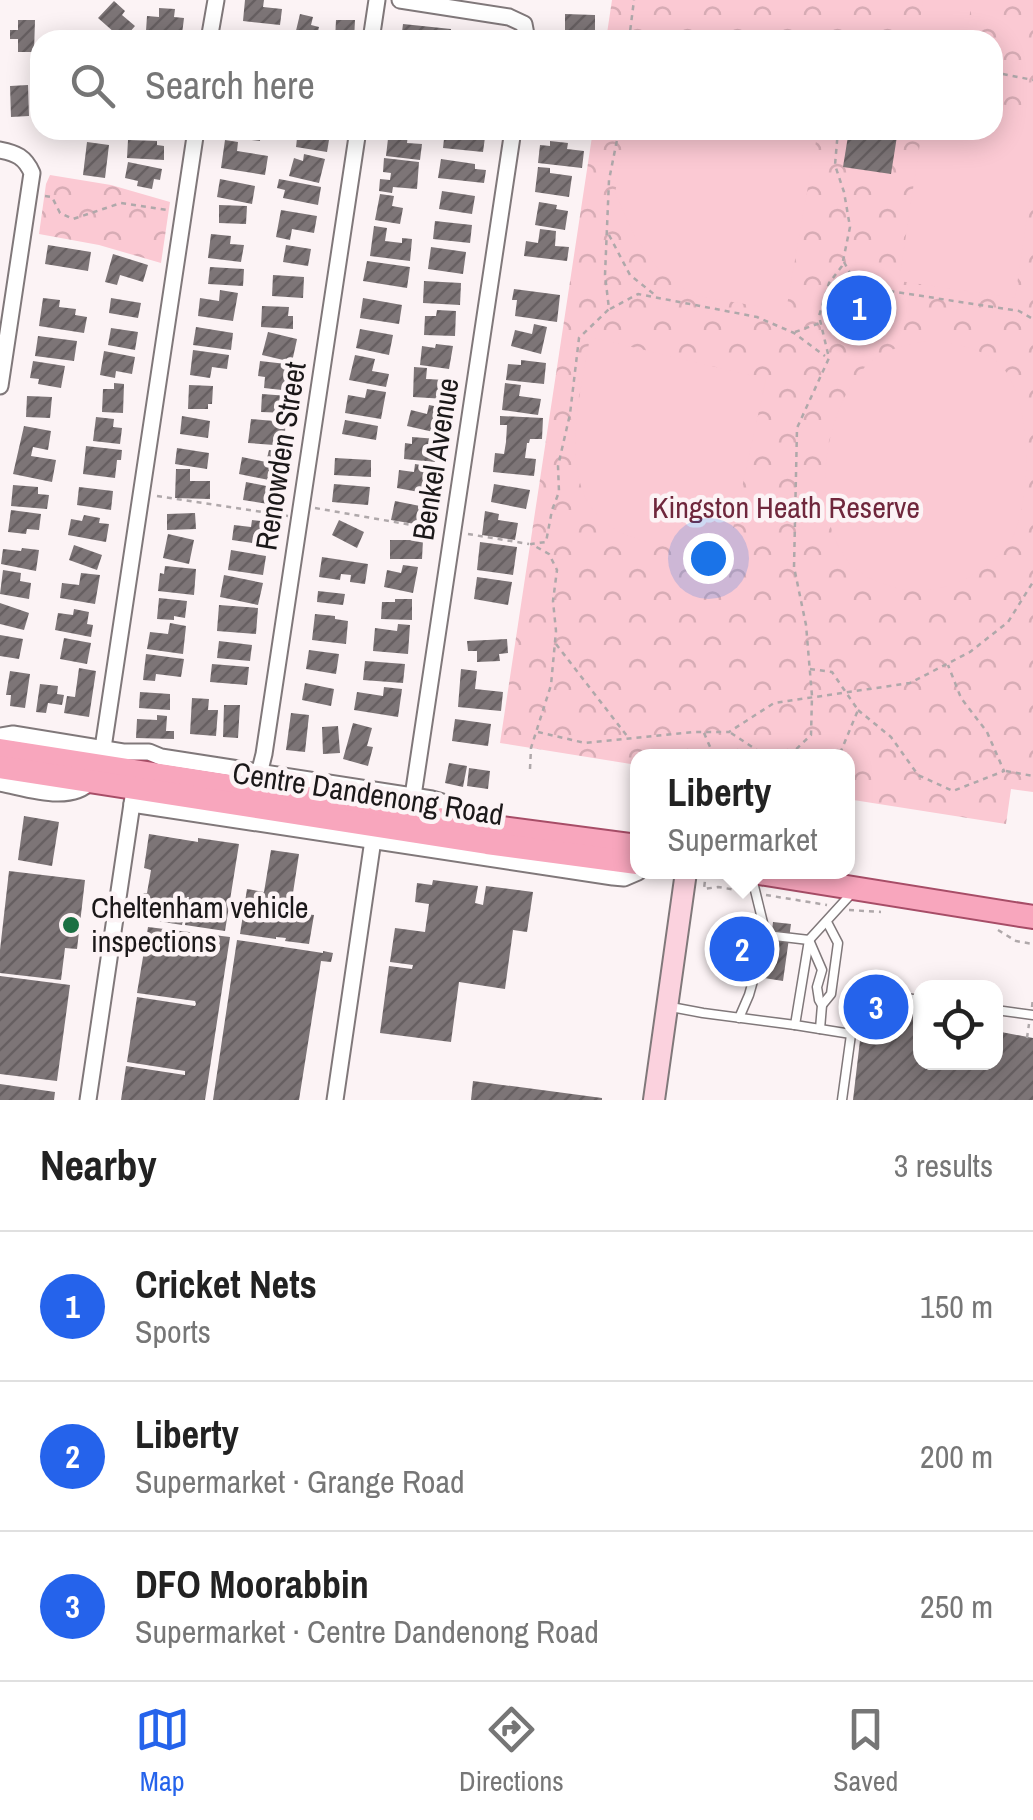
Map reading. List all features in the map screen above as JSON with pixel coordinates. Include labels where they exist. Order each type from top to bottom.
[{"type":"main road","name":"Centre Dandenong Road","points":[[0,750],[135,788],[258,781],[376,825],[470,824],[630,845]]},
{"type":"main road","name":"Centre Dandenong Road","points":[[0,767],[630,862]]},
{"type":"main road","points":[[654,1100],[685,879]]},
{"type":"main road","points":[[753,879],[856,888],[1033,917]]},
{"type":"street","points":[[212,30],[216,0]]},
{"type":"street","points":[[372,30],[377,0]]},
{"type":"street","points":[[400,0],[509,16],[524,24],[525,30]]},
{"type":"street","points":[[103,748],[194,140]]},
{"type":"street","name":"Renowden Street","points":[[258,781],[356,140]]},
{"type":"street","name":"Benkel Avenue","points":[[413,796],[512,140]]},
{"type":"street","points":[[0,150],[17,154],[32,173],[4,330],[0,386]]},
{"type":"street","name":"Centre Dandenong Road","points":[[0,736],[14,734],[123,752],[149,752],[258,781],[413,796],[448,803],[465,814],[470,824]]},
{"type":"street","points":[[88,1100],[135,788],[150,761],[161,757]]},
{"type":"street","name":"Centre Dandenong Road","points":[[0,784],[60,793],[78,791],[91,782]]},
{"type":"street","points":[[334,1100],[376,825]]},
{"type":"street","name":"Centre Dandenong Road","points":[[376,825],[613,877],[630,875]]},
{"type":"lane","points":[[738,1018],[766,935],[753,879]]},
{"type":"lane","points":[[795,1025],[808,940],[856,888]]},
{"type":"lane","points":[[822,1005],[831,994],[838,942],[827,922]]},
{"type":"lane","points":[[766,935],[808,940]]},
{"type":"lane","points":[[808,940],[822,968],[818,993],[822,1005],[820,1029]]},
{"type":"lane","points":[[842,1100],[856,991],[913,999]]},
{"type":"lane","points":[[666,1006],[851,1034]]},
{"type":"lane","points":[[1003,1011],[1033,1015]]},
{"type":"path","points":[[630,30],[634,0]]},
{"type":"path","points":[[1003,74],[1033,80]]},
{"type":"path","points":[[609,309],[604,274],[609,180],[618,140]]},
{"type":"path","points":[[796,749],[811,735],[812,696],[806,624],[794,567],[798,428],[828,358],[819,316],[828,283],[842,266],[850,227],[835,165],[837,140]]},
{"type":"path","points":[[29,194],[52,197],[60,213],[73,219],[122,203],[183,214]]},
{"type":"path","points":[[608,233],[630,274],[656,296]]},
{"type":"path","points":[[843,261],[857,286],[1020,311],[1033,319]]},
{"type":"path","points":[[530,769],[532,748],[551,685],[557,570],[546,542],[559,492],[558,466],[570,414],[579,338],[609,309],[638,294],[756,317],[794,333],[828,358]]},
{"type":"path","points":[[794,333],[820,323]]},
{"type":"path","points":[[141,494],[376,520],[531,544],[546,542]]},
{"type":"path","points":[[531,544],[549,554]]},
{"type":"path","points":[[537,732],[584,742],[730,732],[774,703],[910,683],[970,652],[1008,622],[1033,582]]},
{"type":"path","points":[[555,642],[628,738]]},
{"type":"path","points":[[947,664],[961,698],[986,732],[1004,771]]},
{"type":"path","points":[[810,669],[832,672],[858,710],[891,736],[918,775],[953,792],[1004,771],[1033,776]]},
{"type":"path","points":[[842,749],[858,710]]},
{"type":"path","points":[[703,732],[711,749]]},
{"type":"path","points":[[730,732],[756,749]]},
{"type":"path","points":[[705,879],[704,888],[753,879],[838,908],[894,913]]},
{"type":"path","points":[[994,929],[1016,941],[1033,944]]},
{"type":"green space","name":"Kingston Heath Reserve","points":[[612,0],[1033,0],[1033,792],[1011,789],[1006,824],[855,800],[855,749],[630,749],[630,764],[500,743],[591,140],[1003,140],[1003,30],[608,30]]},
{"type":"green space","points":[[923,0],[972,0],[968,30],[919,30]]},
{"type":"green space","points":[[1003,104],[1033,109],[1033,178],[1015,298],[899,281],[920,140],[1003,140]]},
{"type":"green space","points":[[625,140],[816,140],[786,311],[691,295],[659,270],[635,237],[615,193]]},
{"type":"green space","points":[[50,175],[111,185],[170,202],[161,263],[99,245],[39,234]]},
{"type":"green space","points":[[590,337],[766,379],[726,560],[629,536],[604,521],[587,501],[578,476],[575,449]]},
{"type":"green space","points":[[927,341],[973,349],[999,363],[1010,379],[1024,422],[1026,473],[1019,520],[1002,552],[963,580],[916,591],[878,582],[847,560],[835,539],[825,486],[832,430],[854,380],[883,354]]},
{"type":"building","points":[[245,0],[264,0],[263,7],[282,9],[280,25],[243,21]]},
{"type":"building","points":[[114,1],[135,26],[132,30],[112,30],[98,18]]},
{"type":"building","points":[[159,8],[175,9],[174,17],[184,18],[182,30],[146,30],[147,16],[159,17]]},
{"type":"building","points":[[300,14],[313,17],[311,25],[319,27],[318,30],[296,30]]},
{"type":"building","points":[[565,14],[595,15],[595,30],[565,30]]},
{"type":"building","points":[[18,20],[35,20],[35,30],[30,30],[30,52],[18,52],[18,39],[10,39],[10,30],[18,30]]},
{"type":"building","points":[[336,20],[355,20],[354,30],[336,30]]},
{"type":"building","points":[[403,24],[451,29],[451,30],[402,30]]},
{"type":"building","points":[[28,85],[29,116],[11,117],[10,86]]},
{"type":"building","points":[[128,140],[157,141],[157,145],[164,146],[164,160],[127,158]]},
{"type":"building","points":[[225,140],[238,142],[237,151],[268,156],[265,175],[221,168]]},
{"type":"building","points":[[297,140],[329,140],[327,152],[296,147]]},
{"type":"building","points":[[388,140],[422,144],[420,160],[386,156]]},
{"type":"building","points":[[444,140],[485,140],[483,152],[443,148]]},
{"type":"building","points":[[847,140],[896,140],[891,174],[843,167]]},
{"type":"building","points":[[550,141],[568,143],[567,149],[584,151],[582,168],[538,163],[540,145],[550,146]]},
{"type":"building","points":[[87,142],[109,145],[105,178],[83,175]]},
{"type":"building","points":[[304,154],[325,159],[319,183],[289,176],[294,158],[303,161]]},
{"type":"building","points":[[384,158],[419,162],[417,189],[393,187],[392,193],[379,191],[380,179],[390,180],[391,173],[383,172]]},
{"type":"building","points":[[441,159],[475,164],[475,169],[486,170],[484,183],[438,178]]},
{"type":"building","points":[[128,162],[162,169],[160,180],[154,179],[152,189],[137,186],[138,181],[125,178]]},
{"type":"building","points":[[538,167],[572,176],[569,197],[535,192]]},
{"type":"building","points":[[220,179],[255,186],[252,204],[217,197]]},
{"type":"building","points":[[279,179],[321,187],[318,205],[283,198],[285,190],[277,188]]},
{"type":"building","points":[[442,191],[475,196],[472,214],[439,209]]},
{"type":"building","points":[[380,194],[394,196],[392,206],[403,208],[400,224],[375,220]]},
{"type":"building","points":[[539,202],[568,211],[565,230],[535,225]]},
{"type":"building","points":[[219,205],[247,206],[246,224],[219,223]]},
{"type":"building","points":[[281,210],[317,216],[314,233],[292,229],[290,240],[276,237]]},
{"type":"building","points":[[435,221],[472,225],[470,243],[433,239]]},
{"type":"building","points":[[374,226],[387,228],[385,241],[402,243],[402,238],[412,239],[410,261],[370,256]]},
{"type":"building","points":[[540,229],[556,231],[555,246],[569,247],[567,261],[524,256],[526,241],[538,243]]},
{"type":"building","points":[[211,234],[231,236],[230,244],[244,245],[241,262],[208,258]]},
{"type":"building","points":[[48,245],[91,252],[88,271],[45,264]]},
{"type":"building","points":[[286,245],[311,249],[308,266],[283,262]]},
{"type":"building","points":[[431,247],[466,252],[463,274],[428,269]]},
{"type":"building","points":[[113,254],[148,265],[143,282],[120,275],[117,285],[105,282]]},
{"type":"building","points":[[367,261],[410,267],[407,288],[363,281]]},
{"type":"building","points":[[210,267],[244,269],[243,286],[208,284]]},
{"type":"building","points":[[273,275],[304,277],[303,298],[272,296]]},
{"type":"building","points":[[424,281],[461,283],[460,305],[423,303]]},
{"type":"building","points":[[514,289],[560,295],[557,322],[515,316]]},
{"type":"building","points":[[220,290],[238,293],[233,321],[198,316],[200,298],[219,301]]},
{"type":"building","points":[[43,298],[60,300],[59,307],[76,309],[75,315],[87,317],[84,333],[39,326]]},
{"type":"building","points":[[111,298],[141,303],[138,318],[109,313]]},
{"type":"building","points":[[363,298],[402,305],[399,324],[360,318]]},
{"type":"building","points":[[262,306],[289,307],[293,329],[261,327]]},
{"type":"building","points":[[437,310],[456,311],[455,336],[424,335],[425,316],[436,316]]},
{"type":"building","points":[[534,324],[547,327],[541,354],[511,346],[515,330],[532,334]]},
{"type":"building","points":[[196,327],[233,333],[231,350],[193,345]]},
{"type":"building","points":[[111,328],[138,332],[135,350],[108,345]]},
{"type":"building","points":[[360,329],[393,335],[389,355],[356,348]]},
{"type":"building","points":[[268,332],[297,339],[292,362],[262,355]]},
{"type":"building","points":[[38,336],[77,341],[74,361],[35,356]]},
{"type":"building","points":[[436,344],[453,346],[449,369],[420,365],[422,346],[435,348]]},
{"type":"building","points":[[193,350],[229,355],[227,369],[212,367],[210,378],[190,375]]},
{"type":"building","points":[[104,351],[135,357],[132,374],[116,371],[115,378],[100,375]]},
{"type":"building","points":[[355,355],[375,359],[372,371],[389,374],[386,387],[349,380]]},
{"type":"building","points":[[521,360],[546,363],[544,384],[506,380],[508,364],[521,365]]},
{"type":"building","points":[[33,361],[65,366],[61,388],[38,384],[39,379],[30,378]]},
{"type":"building","points":[[260,361],[295,365],[291,391],[264,388],[265,377],[258,376]]},
{"type":"building","points":[[414,367],[427,368],[426,379],[446,380],[446,399],[413,397]]},
{"type":"building","points":[[114,383],[124,384],[123,413],[102,412],[103,389],[114,389]]},
{"type":"building","points":[[505,383],[521,385],[519,396],[541,399],[538,415],[502,410]]},
{"type":"building","points":[[189,385],[213,386],[208,409],[188,409]]},
{"type":"building","points":[[367,389],[386,392],[381,419],[345,413],[348,395],[365,398]]},
{"type":"building","points":[[262,394],[289,396],[288,413],[261,412]]},
{"type":"building","points":[[27,396],[52,397],[50,418],[26,417]]},
{"type":"building","points":[[429,405],[444,408],[438,433],[407,426],[411,410],[427,414]]},
{"type":"building","points":[[182,416],[210,421],[208,438],[180,434]]},
{"type":"building","points":[[500,416],[543,418],[542,439],[530,439],[527,443],[525,458],[536,459],[534,476],[493,472],[495,453],[504,454],[506,442],[507,425],[500,425]]},
{"type":"building","points":[[96,417],[114,419],[113,427],[122,428],[120,444],[93,441]]},
{"type":"building","points":[[251,419],[286,422],[284,441],[275,440],[274,445],[248,443]]},
{"type":"building","points":[[345,420],[378,426],[376,440],[342,434]]},
{"type":"building","points":[[24,426],[51,431],[48,450],[33,447],[31,456],[56,460],[52,482],[13,474]]},
{"type":"building","points":[[412,437],[437,439],[435,462],[404,459],[405,443],[412,444]]},
{"type":"building","points":[[86,446],[122,450],[115,478],[83,474]]},
{"type":"building","points":[[177,448],[209,453],[207,469],[175,464]]},
{"type":"building","points":[[269,450],[279,452],[274,481],[239,474],[242,457],[266,462]]},
{"type":"building","points":[[335,458],[371,460],[371,477],[334,475]]},
{"type":"building","points":[[415,464],[434,467],[430,494],[397,488],[399,470],[414,472]]},
{"type":"building","points":[[176,469],[190,469],[190,481],[210,481],[210,499],[175,498]]},
{"type":"building","points":[[246,482],[271,487],[268,504],[243,500]]},
{"type":"building","points":[[334,484],[370,487],[368,505],[332,502]]},
{"type":"building","points":[[494,484],[530,490],[526,509],[491,502]]},
{"type":"building","points":[[13,485],[38,487],[38,494],[49,495],[47,509],[11,506]]},
{"type":"building","points":[[79,487],[113,491],[111,510],[77,505]]},
{"type":"building","points":[[395,501],[430,508],[427,526],[391,520]]},
{"type":"building","points":[[11,510],[41,514],[39,530],[27,529],[26,534],[8,532]]},
{"type":"building","points":[[485,511],[499,514],[498,520],[518,523],[515,540],[482,535]]},
{"type":"building","points":[[195,513],[196,529],[167,530],[167,514]]},
{"type":"building","points":[[84,515],[109,524],[106,542],[68,535],[71,519],[82,521]]},
{"type":"building","points":[[252,520],[270,522],[267,545],[232,540],[234,525],[251,527]]},
{"type":"building","points":[[339,520],[364,532],[357,548],[332,535]]},
{"type":"building","points":[[168,534],[194,540],[189,564],[163,558]]},
{"type":"building","points":[[390,540],[423,540],[422,559],[390,559]]},
{"type":"building","points":[[480,542],[517,547],[513,575],[477,570]]},
{"type":"building","points":[[74,545],[102,555],[97,570],[69,560]]},
{"type":"building","points":[[3,549],[39,550],[36,571],[1,564]]},
{"type":"building","points":[[231,550],[266,556],[263,575],[228,570]]},
{"type":"building","points":[[322,557],[368,564],[365,584],[350,582],[351,575],[341,574],[340,580],[319,577]]},
{"type":"building","points":[[403,565],[418,567],[413,593],[384,587],[387,570],[401,573]]},
{"type":"building","points":[[165,566],[196,569],[194,595],[158,591]]},
{"type":"building","points":[[3,570],[21,573],[20,581],[31,583],[29,599],[0,594]]},
{"type":"building","points":[[81,573],[100,575],[95,604],[60,598],[62,583],[79,585]]},
{"type":"building","points":[[224,575],[263,583],[258,605],[220,597]]},
{"type":"building","points":[[477,577],[512,582],[508,605],[474,599]]},
{"type":"building","points":[[318,591],[345,594],[343,605],[317,602]]},
{"type":"building","points":[[159,598],[187,601],[185,618],[157,619]]},
{"type":"building","points":[[412,599],[412,620],[381,619],[382,602]]},
{"type":"building","points":[[0,603],[29,613],[24,630],[0,624]]},
{"type":"building","points":[[219,605],[258,608],[256,634],[217,631]]},
{"type":"building","points":[[74,609],[89,612],[91,637],[55,630],[58,613],[73,615]]},
{"type":"building","points":[[315,614],[348,621],[346,644],[312,640]]},
{"type":"building","points":[[170,623],[186,626],[183,654],[147,649],[150,632],[168,634]]},
{"type":"building","points":[[398,624],[410,625],[408,654],[373,651],[375,628],[397,631]]},
{"type":"building","points":[[0,635],[23,639],[19,659],[0,656]]},
{"type":"building","points":[[64,638],[91,643],[87,664],[60,659]]},
{"type":"building","points":[[507,639],[508,653],[499,654],[500,661],[477,662],[477,651],[468,651],[467,641]]},
{"type":"building","points":[[219,641],[252,645],[250,661],[217,658]]},
{"type":"building","points":[[309,650],[339,654],[336,674],[306,669]]},
{"type":"building","points":[[146,654],[184,659],[181,677],[156,674],[155,681],[143,680]]},
{"type":"building","points":[[365,661],[405,664],[403,683],[363,680]]},
{"type":"building","points":[[212,664],[249,667],[247,685],[210,682]]},
{"type":"building","points":[[79,668],[96,671],[89,717],[64,713],[67,696],[75,697]]},
{"type":"building","points":[[461,669],[477,671],[475,689],[503,692],[501,711],[458,707]]},
{"type":"building","points":[[10,671],[30,674],[25,708],[10,706],[11,695],[6,695]]},
{"type":"building","points":[[305,683],[334,689],[331,706],[302,700]]},
{"type":"building","points":[[40,684],[58,686],[57,694],[64,695],[62,705],[48,703],[46,713],[36,712]]},
{"type":"building","points":[[384,687],[402,689],[398,717],[354,710],[357,692],[383,696]]},
{"type":"building","points":[[140,692],[170,694],[170,710],[139,708]]},
{"type":"building","points":[[192,698],[209,699],[208,710],[218,710],[216,736],[190,734]]},
{"type":"building","points":[[224,705],[240,705],[238,738],[223,737]]},
{"type":"building","points":[[291,713],[309,715],[305,752],[286,750]]},
{"type":"building","points":[[157,715],[167,716],[166,731],[174,731],[174,739],[136,738],[137,719],[157,720]]},
{"type":"building","points":[[455,719],[491,724],[488,746],[452,741]]},
{"type":"building","points":[[353,723],[372,728],[367,746],[373,747],[368,766],[343,759]]},
{"type":"building","points":[[338,726],[340,753],[323,754],[322,727]]},
{"type":"building","points":[[449,763],[467,766],[463,787],[445,783]]},
{"type":"building","points":[[469,768],[490,771],[488,789],[467,786]]},
{"type":"building","points":[[24,816],[59,822],[52,866],[18,860]]},
{"type":"building","points":[[149,834],[239,844],[225,931],[185,925],[189,897],[182,925],[139,918],[151,870],[144,868]]},
{"type":"building","points":[[271,850],[299,854],[290,912],[314,915],[309,944],[240,934],[247,889],[264,892]]},
{"type":"building","points":[[9,871],[85,880],[77,949],[65,948],[61,980],[0,973]]},
{"type":"building","points":[[433,880],[478,886],[475,903],[483,905],[486,886],[533,892],[527,932],[513,930],[505,989],[459,982],[451,1042],[380,1033],[389,966],[412,969],[413,965],[390,962],[395,928],[425,932],[429,904],[415,902],[417,883],[432,885]]},
{"type":"building","points":[[736,921],[757,924],[755,938],[771,940],[773,922],[791,924],[783,981],[764,978],[767,957],[752,955],[749,974],[728,971]]},
{"type":"building","points":[[148,927],[230,937],[205,1100],[121,1100],[126,1066],[185,1075],[185,1071],[127,1062],[137,997],[196,1004],[137,993]]},
{"type":"building","points":[[237,940],[333,953],[331,962],[321,961],[299,1100],[213,1100]]},
{"type":"building","points":[[0,976],[70,985],[57,1081],[0,1074]]},
{"type":"building","points":[[864,1006],[913,1013],[913,1070],[1003,1070],[1003,1032],[1033,1038],[1033,1100],[853,1100]]},
{"type":"building","points":[[473,1081],[602,1098],[602,1100],[471,1100]]},
{"type":"building","points":[[0,1084],[55,1092],[54,1100],[0,1100]]},
{"type":"place","name":"Cricket Nets","points":[[859,308]]},
{"type":"place","name":"Cheltenham vehicle inspections","points":[[71,925]]},
{"type":"place","name":"Liberty","points":[[742,949]]},
{"type":"place","name":"DFO Moorabbin","points":[[876,1007]]}]
